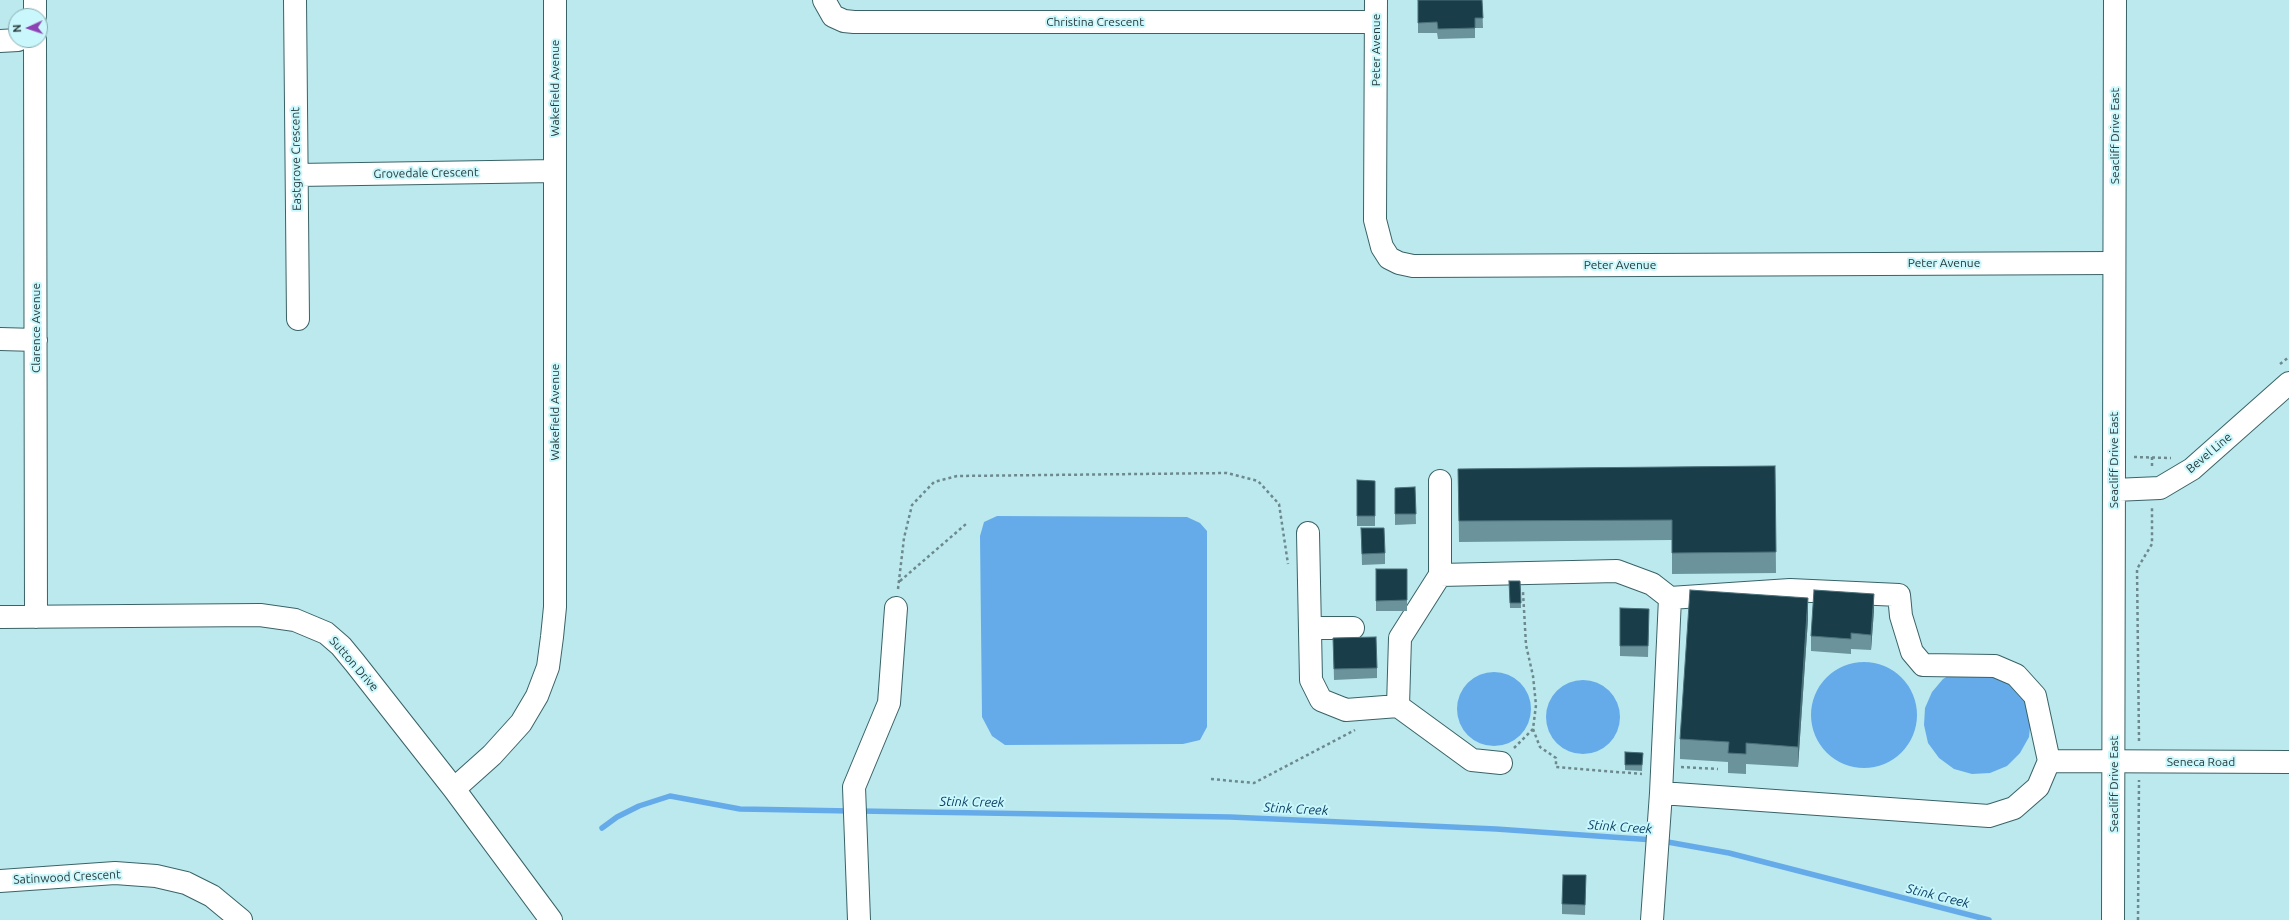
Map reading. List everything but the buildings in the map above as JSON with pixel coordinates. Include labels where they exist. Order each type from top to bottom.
[{"type":"street","name":"Eastgrove Crescent","points":[[295,0],[298,319]]},
{"type":"street","name":"Wakefield Avenue","points":[[454,789],[492,755],[521,723],[537,696],[548,667],[555,607],[554,0]]},
{"type":"street","name":"Christina Crescent","points":[[824,0],[833,16],[844,21],[854,22],[1376,22]]},
{"type":"street","name":"Peter Avenue","points":[[1376,0],[1375,220],[1382,247],[1389,258],[1398,263],[1421,266],[2114,263]]},
{"type":"street","name":"Seacliff Drive East","points":[[2113,920],[2115,0]]},
{"type":"street","name":"Clarence Avenue","points":[[35,48],[36,617]]},
{"type":"street","name":"Grovedale Crescent","points":[[297,175],[555,171]]},
{"type":"street","points":[[0,339],[36,340]]},
{"type":"street","name":"Bevel Line","points":[[2114,490],[2160,488],[2192,469],[2289,383]]},
{"type":"street","points":[[1398,706],[1400,638],[1440,575],[1440,481]]},
{"type":"street","points":[[1308,533],[1311,680],[1321,700],[1346,710],[1398,706],[1472,760],[1497,763]]},
{"type":"street","points":[[1440,575],[1617,571],[1652,584],[1670,598],[1790,590],[1900,595],[1902,616],[1912,652],[1922,665],[1995,666],[2016,674],[2034,696],[2049,761],[2038,787],[2014,808],[1988,816],[1662,778]]},
{"type":"street","points":[[1642,920],[1652,920],[1662,778],[1670,598]]},
{"type":"street","points":[[859,920],[854,787],[889,703],[896,608]]},
{"type":"street","name":"Sutton Drive","points":[[0,617],[260,615],[295,620],[326,633],[341,646],[454,789],[551,920]]},
{"type":"street","points":[[1310,628],[1353,628]]},
{"type":"street","name":"Seneca Road","points":[[2049,761],[2289,762]]},
{"type":"street","name":"Satinwood Crescent","points":[[0,881],[95,874],[156,876],[186,883],[205,893],[241,920]]},
{"type":"path","points":[[2138,920],[2139,762],[2137,569],[2152,544],[2152,458]]},
{"type":"path","points":[[896,608],[904,538],[912,505],[934,482],[957,476],[1227,472],[1258,481],[1279,504],[1287,562],[1296,583],[1309,583]]},
{"type":"path","points":[[899,582],[966,524]]},
{"type":"path","points":[[1522,574],[1526,646],[1533,676],[1536,705],[1533,729],[1540,747],[1556,758],[1556,767],[1662,778],[1718,769]]},
{"type":"path","points":[[1211,779],[1254,782],[1350,734],[1365,722],[1366,708]]},
{"type":"path","points":[[1497,763],[1520,744],[1533,729]]},
{"type":"water","points":[[997,516],[1187,517],[1200,523],[1207,531],[1207,727],[1200,740],[1183,744],[1005,745],[992,736],[982,717],[980,536],[984,522]]},
{"type":"water","points":[[1864,662],[1884,666],[1902,677],[1913,695],[1917,715],[1913,735],[1902,753],[1884,764],[1864,768],[1844,764],[1826,753],[1815,735],[1811,715],[1815,695],[1826,677],[1844,666]]},
{"type":"water","points":[[1958,670],[2007,675],[2028,701],[2031,718],[2029,737],[2020,753],[2007,766],[1990,773],[1972,774],[1954,769],[1939,758],[1928,743],[1924,725],[1925,708],[1932,692],[1943,679]]},
{"type":"water","points":[[1487,672],[1501,672],[1515,678],[1525,688],[1531,702],[1529,723],[1525,730],[1515,740],[1501,746],[1487,746],[1473,740],[1463,730],[1457,716],[1457,702],[1463,688],[1473,678]]},
{"type":"water","points":[[1576,680],[1590,680],[1604,686],[1614,696],[1620,710],[1618,731],[1614,738],[1604,748],[1590,754],[1576,754],[1562,748],[1552,738],[1546,724],[1546,710],[1552,696],[1562,686]]},
{"type":"waterway","name":"Stink Creek","points":[[602,828],[617,817],[639,806],[670,796],[740,809],[851,811]]},
{"type":"waterway","name":"Stink Creek","points":[[859,811],[1230,817],[1496,829],[1654,840]]},
{"type":"waterway","name":"Stink Creek","points":[[1662,841],[1729,853],[1989,920]]}]
